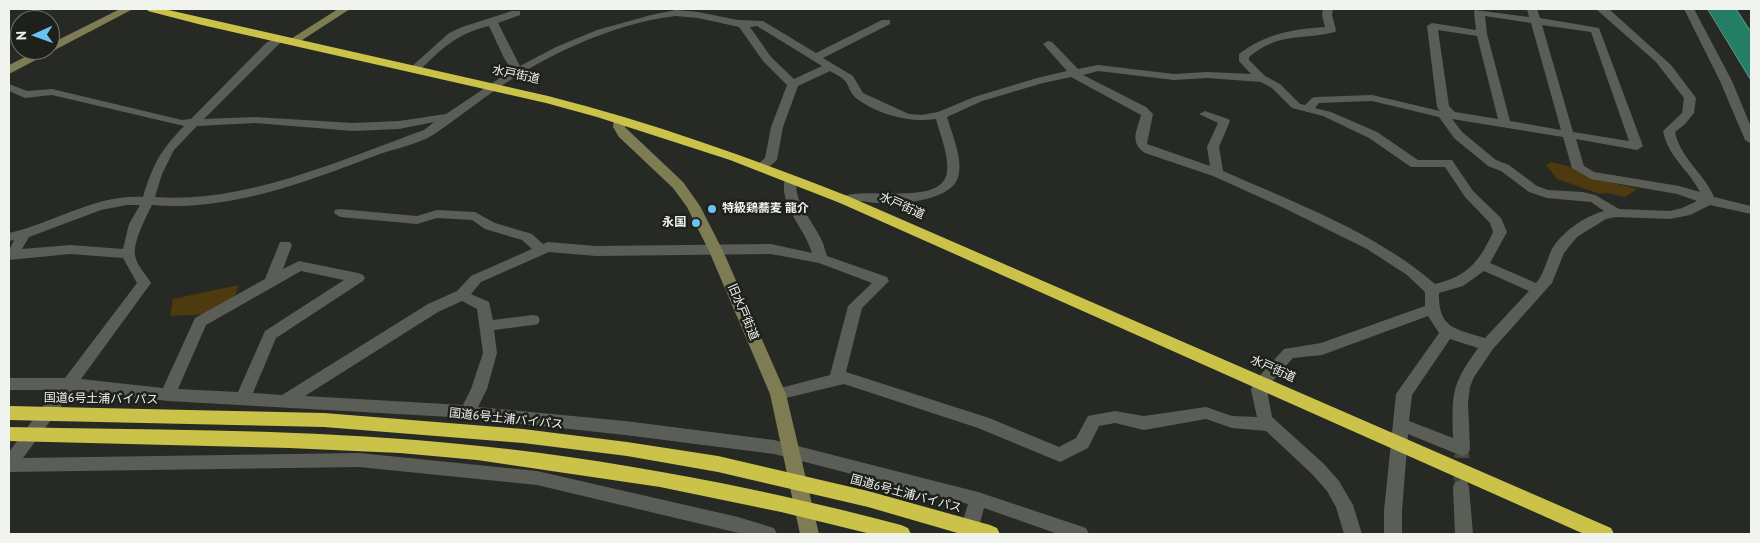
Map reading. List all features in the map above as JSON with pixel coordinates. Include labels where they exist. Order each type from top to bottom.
[{"type":"highway","name":"水戸街道","points":[[152,9],[620,120],[761,167],[844,200],[1604,534]]},
{"type":"highway","name":"国道6号土浦バイパス","points":[[9,413],[324,420],[505,434],[608,446],[727,466],[868,499],[990,534]]},
{"type":"highway","points":[[9,434],[183,437],[413,447],[516,457],[619,471],[708,487],[901,534]]},
{"type":"street","points":[[60,43],[128,9]]},
{"type":"street","points":[[292,42],[345,9]]},
{"type":"street","points":[[1328,9],[1327,16],[1331,30],[1294,32],[1267,39],[1243,56],[1244,61],[1261,78],[1276,86],[1296,106],[1327,114],[1373,135],[1415,164],[1448,163],[1469,194],[1496,221],[1500,232],[1484,264],[1474,274],[1450,286],[1432,290]]},
{"type":"street","points":[[1532,9],[1578,168],[1591,175],[1678,190],[1751,210]]},
{"type":"street","points":[[1601,9],[1606,10],[1617,23],[1660,59],[1675,76],[1690,98],[1689,111],[1683,121],[1669,131],[1670,141],[1680,159],[1700,181],[1709,200]]},
{"type":"street","points":[[1689,9],[1726,80],[1751,140]]},
{"type":"street","points":[[1307,110],[1316,100],[1372,98],[1447,115],[1637,146],[1595,30],[1480,12],[1482,34],[1505,124]]},
{"type":"street","points":[[414,70],[437,46],[460,31],[492,23],[516,13]]},
{"type":"street","points":[[9,236],[24,234],[110,202],[148,201],[181,203],[271,186],[428,133],[446,117],[518,71],[591,34],[674,13],[694,13],[744,26],[759,19],[814,58],[849,78],[859,95],[875,104],[907,117],[922,118],[941,115],[978,99],[1073,72],[1098,68],[1174,77],[1206,75],[1261,78]]},
{"type":"street","points":[[814,58],[886,22]]},
{"type":"street","points":[[492,23],[496,27],[509,58],[518,71]]},
{"type":"street","points":[[744,26],[767,59],[793,84]]},
{"type":"street","points":[[1482,34],[1432,26],[1442,107],[1458,134],[1492,164],[1505,168],[1533,189],[1547,194],[1583,196],[1595,199],[1616,213]]},
{"type":"street","points":[[9,464],[144,283],[132,265],[128,254],[136,224],[148,201],[156,174],[170,148],[278,39]]},
{"type":"street","points":[[1048,44],[1073,72],[1142,109],[1147,114],[1141,145],[1174,160],[1217,173],[1289,205],[1372,246],[1412,272],[1432,290]]},
{"type":"street","points":[[9,70],[28,60]]},
{"type":"street","points":[[761,167],[771,160],[777,126],[793,84],[830,67]]},
{"type":"street","points":[[9,87],[25,95],[52,92],[182,123],[255,120],[353,128],[399,125],[446,117]]},
{"type":"street","points":[[1205,114],[1224,122],[1213,147],[1217,173]]},
{"type":"street","points":[[844,200],[854,197],[880,199],[929,194],[947,186],[953,174],[941,115]]},
{"type":"street","name":"旧水戸街道","points":[[620,120],[619,128],[634,145],[678,185],[692,206],[716,251],[778,394],[810,532]]},
{"type":"street","points":[[634,145],[641,136],[653,130]]},
{"type":"street","points":[[791,178],[789,182],[790,196],[816,242],[821,259]]},
{"type":"street","points":[[1401,424],[1462,451],[1460,402],[1462,387],[1467,375],[1488,345],[1547,280],[1558,252],[1572,234],[1602,216],[1616,213],[1670,215],[1685,212],[1709,200]]},
{"type":"street","points":[[340,213],[417,220],[436,214],[475,216],[490,226],[527,237],[542,250]]},
{"type":"street","points":[[24,234],[12,256],[27,253],[101,250],[128,254]]},
{"type":"street","points":[[271,282],[285,246]]},
{"type":"street","points":[[283,402],[433,308],[462,295],[476,280],[548,248],[596,251],[771,249],[821,259],[882,281],[855,306],[836,380]]},
{"type":"street","points":[[1484,264],[1539,290]]},
{"type":"street","points":[[168,395],[200,322],[299,266],[358,278],[270,335],[242,400]]},
{"type":"street","points":[[1432,290],[1431,309],[1440,326],[1447,332],[1488,345]]},
{"type":"street","points":[[462,295],[484,306],[490,352],[479,389],[468,412]]},
{"type":"street","points":[[1353,534],[1344,505],[1333,486],[1318,469],[1265,419],[1258,390],[1261,383],[1288,353],[1322,349],[1431,309]]},
{"type":"street","points":[[487,326],[533,320]]},
{"type":"street","points":[[1393,534],[1404,394],[1447,332]]},
{"type":"street","points":[[778,394],[844,378],[983,423],[1060,455],[1082,443],[1094,421],[1115,417],[1144,423],[1206,413],[1232,422],[1270,425]]},
{"type":"street","points":[[9,384],[64,390],[468,412],[634,429],[774,447],[794,459],[977,502],[1080,534]]},
{"type":"street","points":[[9,464],[358,460],[537,478],[738,525],[768,534]]},
{"type":"street","points":[[1461,487],[1464,534]]},
{"type":"street","points":[[968,534],[977,502]]},
{"type":"shaded area","points":[[1708,9],[1736,9],[1751,32],[1751,80]]},
{"type":"shaded area","points":[[1551,162],[1575,168],[1589,177],[1637,189],[1625,197],[1607,193],[1600,194],[1557,179],[1546,165]]},
{"type":"shaded area","points":[[239,285],[233,301],[210,314],[170,316],[173,299]]},
{"type":"tunnel","points":[[1461,481],[1462,454]]},
{"type":"place","name":"特級鶏蕎麦 龍介","points":[[712,209]]},
{"type":"place","name":"永国","points":[[696,223]]}]
